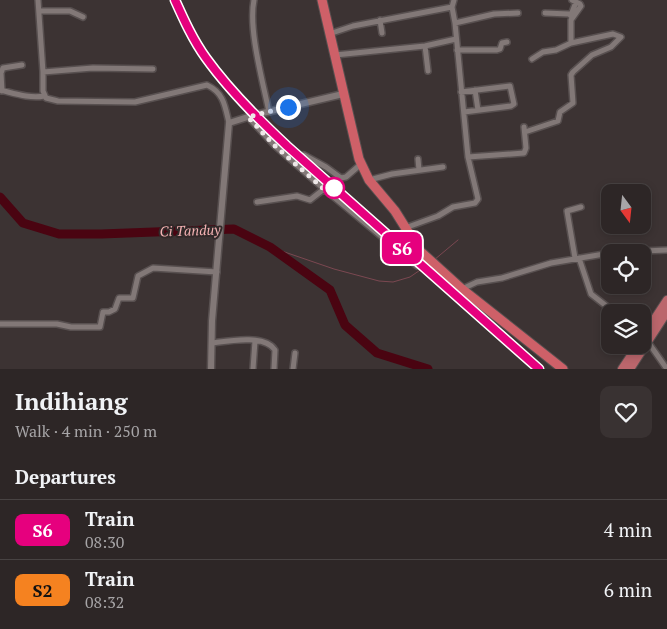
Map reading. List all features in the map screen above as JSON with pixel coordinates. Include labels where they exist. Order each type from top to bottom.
[{"type":"highway","points":[[322,0],[361,164],[369,180],[395,211],[420,251],[432,263],[563,369]]},
{"type":"main road","points":[[651,329],[667,300]]},
{"type":"main road","points":[[651,332],[667,312]]},
{"type":"main road","points":[[622,369],[632,354]]},
{"type":"main road","points":[[630,369],[638,354]]},
{"type":"street","points":[[38,0],[44,96]]},
{"type":"street","points":[[254,0],[253,11],[259,64],[269,112]]},
{"type":"street","points":[[404,228],[438,216],[453,207],[477,201],[477,189],[468,157],[452,6],[454,0]]},
{"type":"street","points":[[572,43],[571,25],[574,1]]},
{"type":"street","points":[[329,34],[353,26],[452,6]]},
{"type":"street","points":[[39,11],[70,11],[83,17]]},
{"type":"street","points":[[455,23],[494,14],[518,13]]},
{"type":"street","points":[[545,13],[572,16]]},
{"type":"street","points":[[380,20],[382,33]]},
{"type":"street","points":[[468,157],[524,153],[526,148],[524,129],[558,121],[560,112],[573,103],[572,72],[592,55],[611,47],[621,37],[616,34],[609,34],[588,41],[572,43],[556,50],[542,52],[532,59]]},
{"type":"street","points":[[335,55],[426,46],[456,39]]},
{"type":"street","points":[[457,50],[495,50],[500,48],[502,43],[507,42]]},
{"type":"street","points":[[426,46],[428,72]]},
{"type":"street","points":[[22,65],[2,68],[1,90],[27,96],[44,96],[58,101],[135,102],[207,85],[216,89],[221,95],[229,123],[211,369]]},
{"type":"street","points":[[43,72],[93,68],[153,69]]},
{"type":"street","points":[[461,92],[508,86],[511,88],[513,105],[464,112]]},
{"type":"street","points":[[475,90],[478,110]]},
{"type":"street","points":[[229,123],[343,94]]},
{"type":"street","points":[[248,117],[274,145],[351,213],[417,266],[422,262],[418,256],[420,251]]},
{"type":"street","points":[[304,155],[342,178],[346,177],[361,164]]},
{"type":"street","points":[[418,159],[419,170]]},
{"type":"street","points":[[369,180],[443,167]]},
{"type":"street","points":[[257,202],[297,196],[310,200],[324,189]]},
{"type":"street","points":[[581,208],[567,212],[577,258],[591,294],[604,304]]},
{"type":"street","points":[[651,251],[667,250]]},
{"type":"street","points":[[462,289],[477,282],[502,278],[544,265],[601,254]]},
{"type":"street","points":[[0,324],[100,326],[103,312],[110,312],[115,309],[119,298],[133,298],[138,276],[153,268],[217,272]]},
{"type":"street","points":[[212,343],[246,339],[274,348],[274,369]]},
{"type":"street","points":[[253,369],[255,341]]},
{"type":"street","points":[[651,348],[667,369]]},
{"type":"street","points":[[293,369],[295,353]]},
{"type":"waterway","name":"Ci Tanduy","points":[[0,197],[23,223],[59,234],[234,229],[270,247],[330,290],[345,325],[377,353],[428,369]]},
{"type":"waterway","points":[[434,260],[458,240]]},
{"type":"waterway","points":[[270,247],[334,269],[379,281],[393,282],[410,277],[429,264]]},
{"type":"railway","points":[[175,0],[193,37],[206,58],[234,93],[255,115],[287,146],[539,369]]},
{"type":"train","name":"S6","points":[[175,0],[206,58],[254,115],[539,369]]},
{"type":"route","points":[[288,107],[248,117],[274,145],[334,198],[334,188]]}]
